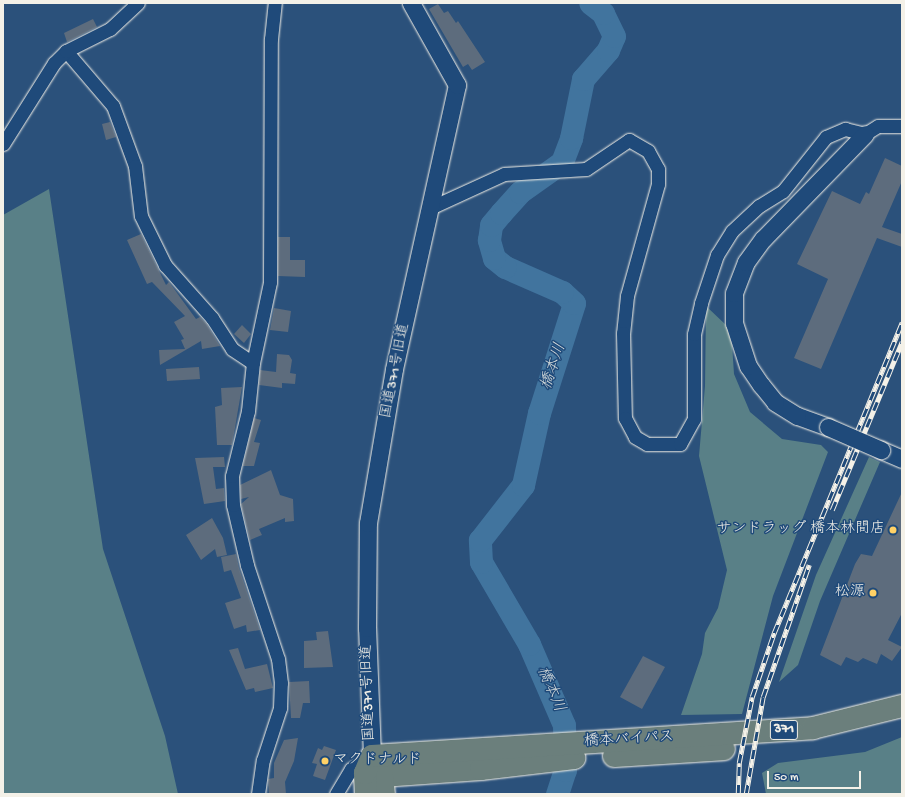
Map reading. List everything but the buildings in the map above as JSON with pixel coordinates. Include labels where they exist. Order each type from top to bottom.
[{"type":"highway","name":"橋本バイパス","points":[[663,746],[813,728],[902,706]]},
{"type":"highway","name":"橋本バイパス","points":[[374,778],[429,761],[663,746],[813,742],[902,722]]},
{"type":"street","points":[[3,144],[54,63],[66,51],[110,29],[138,3]]},
{"type":"street","points":[[258,794],[258,780],[280,708],[281,689],[278,659],[247,564],[233,505],[232,476],[248,411],[253,363],[270,282],[271,54],[275,3]]},
{"type":"street","name":"国道371号旧道","points":[[374,778],[367,628],[368,523],[394,369],[432,207],[457,84],[411,3]]},
{"type":"street","points":[[66,51],[113,106],[135,166],[141,216],[165,266],[212,318],[232,349],[253,363]]},
{"type":"street","points":[[902,126],[878,126],[864,134],[764,239],[746,262],[734,293],[734,323],[748,366],[775,402],[797,416],[828,427],[902,459]]},
{"type":"street","points":[[432,207],[504,174],[574,168],[586,169],[629,140],[648,151],[658,169],[658,184],[627,296],[623,332],[625,418],[635,437],[647,444],[680,444],[694,419],[694,334],[717,255],[732,231],[759,206],[783,191],[826,138],[845,129],[864,134]]},
{"type":"street","points":[[336,794],[350,768],[374,778]]},
{"type":"green space","points":[[49,189],[103,549],[165,736],[178,794],[3,794],[3,215]]},
{"type":"green space","points":[[706,306],[727,326],[732,344],[734,374],[750,412],[782,439],[821,445],[828,452],[773,596],[742,714],[681,715],[702,654],[705,633],[718,608],[727,570],[699,456],[705,386]]},
{"type":"green space","points":[[869,457],[880,462],[820,601],[798,665],[779,682],[816,575]]},
{"type":"green space","points":[[902,737],[901,794],[766,794],[762,773],[778,763],[865,752]]},
{"type":"waterway","name":"橋本川","points":[[557,794],[565,770],[564,725],[529,644],[481,562],[480,540],[523,485],[539,413],[574,303],[562,292],[505,267],[494,258],[489,240],[491,225],[520,192],[562,162],[571,138],[583,79],[608,50],[614,36],[603,13],[590,3]]},
{"type":"railway","points":[[738,794],[739,763],[752,697],[774,633],[902,322]]},
{"type":"railway","points":[[832,510],[902,342]]},
{"type":"railway","points":[[746,794],[763,697],[809,565]]},
{"type":"place","name":"サンドラッグ 橋本林間店","points":[[893,530]]},
{"type":"place","name":"松源","points":[[873,593]]},
{"type":"place","name":"マクドナルド","points":[[325,761]]}]
